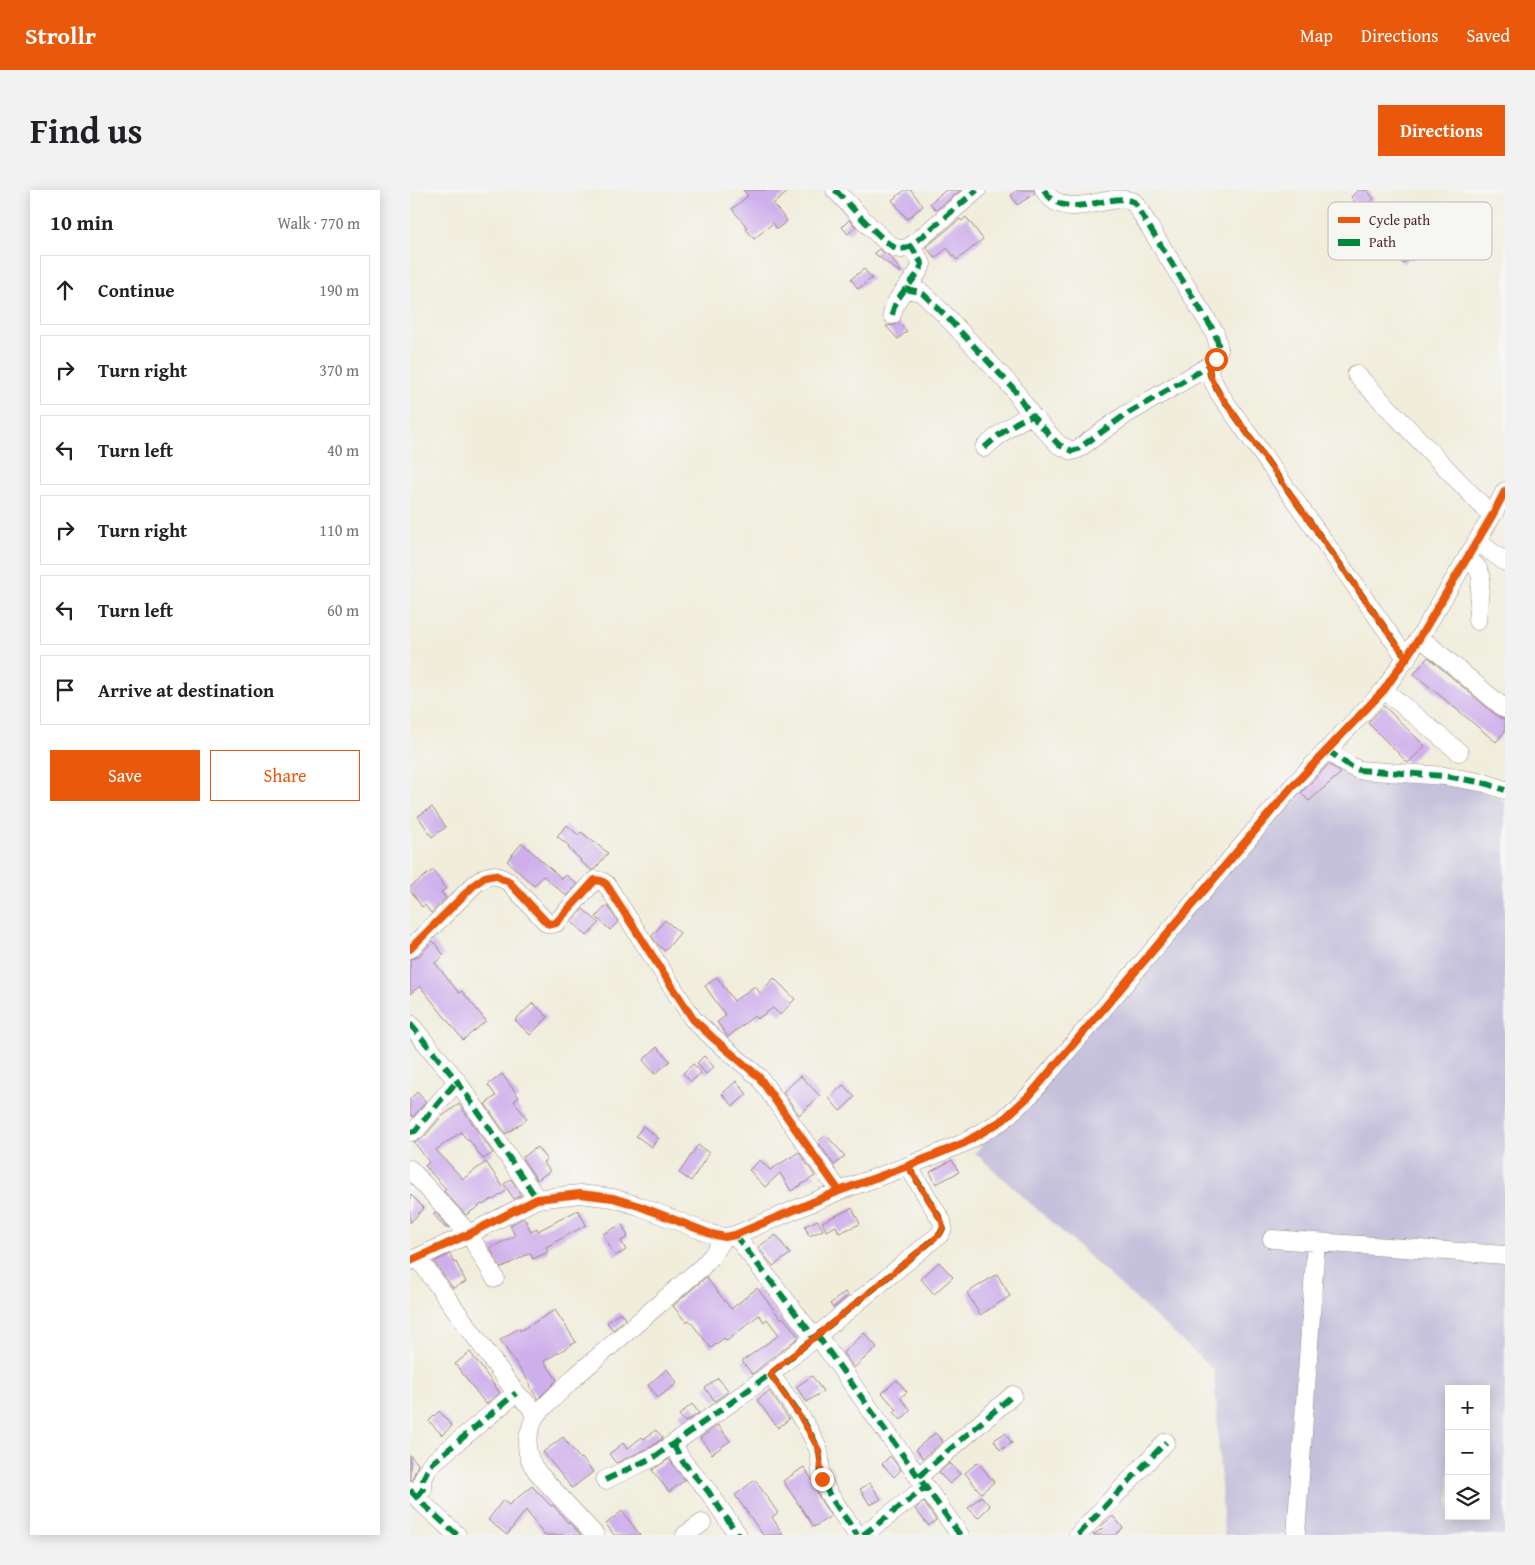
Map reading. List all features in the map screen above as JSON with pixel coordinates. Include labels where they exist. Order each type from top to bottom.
[{"type":"street","points":[[835,190],[892,246],[901,249],[912,246],[977,190]]},
{"type":"street","points":[[905,289],[921,292],[938,308],[1013,388],[1032,416],[1059,445],[1072,451],[1084,446],[1125,415],[1209,366],[1216,359],[1220,348],[1214,333],[1134,202],[1128,197],[1120,195],[1071,205],[1054,200],[1044,190]]},
{"type":"street","points":[[892,316],[897,298],[920,272],[922,264],[912,246]]},
{"type":"street","points":[[1209,366],[1210,375],[1219,393],[1407,659]]},
{"type":"street","points":[[1356,374],[1492,516]]},
{"type":"street","points":[[984,448],[1004,431],[1032,416]]},
{"type":"street","points":[[595,1535],[531,1463],[527,1444],[528,1434],[535,1416],[578,1374],[702,1267],[730,1236],[839,1191],[964,1143],[1003,1120],[1030,1095],[1292,787],[1384,690],[1407,659],[1492,516],[1505,490]]},
{"type":"street","points":[[1477,541],[1505,562]]},
{"type":"street","points":[[1467,557],[1477,567],[1481,576],[1477,621]]},
{"type":"street","points":[[1420,637],[1505,709]]},
{"type":"street","points":[[1384,690],[1459,752]]},
{"type":"street","points":[[1327,750],[1359,770],[1445,776],[1485,783],[1505,790]]},
{"type":"street","points":[[410,949],[475,884],[486,878],[495,875],[509,882],[551,924],[556,923],[595,880],[601,881],[606,884],[693,1019],[759,1077],[839,1191]]},
{"type":"street","points":[[410,1024],[456,1081],[538,1199]]},
{"type":"street","points":[[410,1132],[415,1131],[456,1081]]},
{"type":"street","points":[[605,1480],[656,1456],[770,1374],[940,1234],[943,1228],[942,1222],[908,1166]]},
{"type":"street","points":[[410,1169],[469,1234],[495,1278]]},
{"type":"street","points":[[535,1416],[530,1406],[516,1393],[414,1260],[538,1199],[580,1194],[613,1198],[711,1234],[730,1236],[815,1337],[960,1535]]},
{"type":"street","points":[[1272,1239],[1505,1255]]},
{"type":"street","points":[[1296,1535],[1316,1242]]},
{"type":"street","points":[[770,1374],[801,1418],[815,1443],[821,1460],[822,1479],[857,1535]]},
{"type":"street","points":[[457,1535],[413,1494],[423,1489],[423,1479],[430,1465],[516,1393]]},
{"type":"street","points":[[863,1535],[1013,1394]]},
{"type":"street","points":[[1078,1535],[1166,1442]]},
{"type":"street","points":[[673,1444],[683,1462],[708,1491],[738,1535]]},
{"type":"street","points":[[685,1535],[702,1523]]},
{"type":"shaded area","points":[[1316,761],[1456,781],[1505,801],[1505,1535],[1224,1535],[1214,1370],[975,1153]]},
{"type":"building","points":[[743,190],[790,190],[773,204],[787,221],[777,229],[773,223],[754,239],[732,209],[748,196]]},
{"type":"building","points":[[905,190],[911,190],[923,206],[907,219],[892,200]]},
{"type":"building","points":[[946,190],[961,190],[936,210],[930,203]]},
{"type":"building","points":[[1018,190],[1034,190],[1034,194],[1017,205],[1011,195]]},
{"type":"building","points":[[1358,190],[1367,190],[1374,199],[1371,202],[1355,202],[1351,197]]},
{"type":"building","points":[[966,217],[983,239],[957,260],[947,248],[935,258],[926,247],[960,219],[962,221]]},
{"type":"building","points":[[849,220],[856,227],[848,234],[842,227]]},
{"type":"building","points":[[879,249],[892,258],[900,273],[874,253]]},
{"type":"building","points":[[864,269],[872,278],[858,289],[851,279]]},
{"type":"building","points":[[899,323],[907,331],[898,339],[886,326]]},
{"type":"building","points":[[1428,657],[1498,717],[1505,720],[1505,731],[1496,742],[1414,674]]},
{"type":"building","points":[[1384,706],[1425,746],[1408,763],[1368,723]]},
{"type":"building","points":[[1329,764],[1341,773],[1309,801],[1301,793]]},
{"type":"building","points":[[432,807],[446,827],[432,837],[418,816]]},
{"type":"building","points":[[567,825],[578,835],[581,832],[608,853],[594,870],[591,870],[580,861],[568,848],[569,846],[557,836]]},
{"type":"building","points":[[522,843],[562,879],[566,875],[577,884],[567,896],[543,876],[534,886],[507,861]]},
{"type":"building","points":[[433,870],[446,889],[441,892],[446,898],[431,913],[425,905],[422,907],[410,890],[410,887]]},
{"type":"building","points":[[607,905],[618,922],[610,930],[596,917]]},
{"type":"building","points":[[583,909],[599,923],[587,936],[572,922]]},
{"type":"building","points":[[665,920],[680,933],[665,951],[652,936]]},
{"type":"building","points":[[433,941],[444,955],[435,963],[459,993],[462,991],[486,1021],[463,1040],[420,986],[410,994],[410,959],[418,957]]},
{"type":"building","points":[[717,977],[734,1001],[755,986],[760,993],[774,978],[795,999],[780,1015],[773,1008],[757,1019],[754,1016],[728,1037],[717,1022],[726,1016],[705,986]]},
{"type":"building","points":[[533,1003],[548,1017],[530,1035],[515,1020]]},
{"type":"building","points":[[657,1047],[670,1061],[655,1074],[643,1060]]},
{"type":"building","points":[[704,1056],[714,1067],[706,1074],[697,1063]]},
{"type":"building","points":[[693,1064],[701,1073],[691,1082],[683,1073]]},
{"type":"building","points":[[502,1074],[519,1097],[514,1101],[527,1119],[506,1134],[485,1104],[496,1096],[488,1085]]},
{"type":"building","points":[[801,1076],[820,1096],[799,1115],[783,1092]]},
{"type":"building","points":[[736,1081],[747,1094],[733,1106],[722,1094]]},
{"type":"building","points":[[843,1085],[855,1097],[840,1111],[829,1098]]},
{"type":"building","points":[[417,1092],[426,1102],[413,1117],[410,1113],[410,1099]]},
{"type":"building","points":[[459,1104],[493,1153],[483,1159],[461,1132],[436,1150],[463,1179],[486,1162],[506,1191],[466,1215],[425,1166],[429,1162],[414,1142],[423,1138],[441,1117]]},
{"type":"building","points":[[643,1126],[658,1138],[652,1147],[636,1136]]},
{"type":"building","points":[[826,1135],[845,1156],[834,1165],[818,1142]]},
{"type":"building","points":[[698,1145],[709,1153],[691,1181],[679,1173]]},
{"type":"building","points":[[537,1147],[547,1160],[543,1162],[550,1171],[537,1180],[522,1158]]},
{"type":"building","points":[[799,1152],[815,1176],[791,1191],[780,1173],[765,1187],[749,1170],[760,1160],[770,1170]]},
{"type":"building","points":[[952,1160],[959,1172],[936,1184],[930,1172]]},
{"type":"building","points":[[511,1179],[521,1195],[514,1199],[504,1184]]},
{"type":"building","points":[[410,1194],[424,1208],[410,1223]]},
{"type":"building","points":[[852,1208],[860,1224],[839,1233],[836,1226],[826,1231],[822,1222]]},
{"type":"building","points":[[578,1210],[586,1225],[546,1247],[548,1252],[533,1259],[530,1253],[501,1268],[490,1248],[515,1236],[510,1225],[524,1218],[531,1231],[537,1228],[538,1231]]},
{"type":"building","points":[[435,1212],[449,1228],[446,1228],[433,1214]]},
{"type":"building","points":[[818,1220],[823,1230],[809,1236],[805,1226]]},
{"type":"building","points":[[622,1224],[628,1237],[621,1241],[626,1250],[615,1256],[603,1234]]},
{"type":"building","points":[[776,1235],[790,1254],[773,1266],[758,1247]]},
{"type":"building","points":[[450,1254],[466,1282],[453,1288],[434,1262]]},
{"type":"building","points":[[939,1262],[953,1277],[934,1294],[921,1279]]},
{"type":"building","points":[[997,1274],[1010,1296],[980,1315],[967,1293]]},
{"type":"building","points":[[706,1277],[731,1309],[757,1288],[781,1319],[783,1317],[799,1337],[752,1374],[742,1361],[779,1335],[767,1319],[764,1322],[759,1315],[727,1341],[724,1338],[711,1348],[689,1320],[686,1322],[673,1306]]},
{"type":"building","points":[[845,1292],[848,1296],[833,1308],[830,1304]]},
{"type":"building","points":[[555,1310],[576,1342],[544,1361],[557,1380],[538,1399],[529,1386],[531,1385],[500,1340],[519,1328],[520,1331]]},
{"type":"building","points":[[620,1312],[625,1319],[613,1330],[607,1323]]},
{"type":"building","points":[[864,1333],[877,1347],[854,1368],[843,1353]]},
{"type":"building","points":[[470,1352],[500,1393],[486,1404],[455,1364]]},
{"type":"building","points":[[667,1369],[677,1383],[658,1398],[648,1385]]},
{"type":"building","points":[[812,1376],[823,1391],[807,1402],[796,1387]]},
{"type":"building","points":[[718,1378],[729,1391],[715,1401],[705,1388]]},
{"type":"building","points":[[897,1380],[907,1392],[900,1398],[911,1410],[901,1420],[894,1412],[897,1410],[882,1393]]},
{"type":"building","points":[[769,1391],[789,1419],[778,1428],[757,1400]]},
{"type":"building","points":[[692,1404],[699,1413],[685,1422],[679,1415]]},
{"type":"building","points":[[439,1411],[452,1426],[442,1435],[429,1421]]},
{"type":"building","points":[[718,1425],[730,1441],[712,1454],[700,1438]]},
{"type":"building","points":[[656,1430],[663,1438],[651,1447],[616,1463],[609,1454],[623,1443],[627,1449],[642,1437],[644,1439]]},
{"type":"building","points":[[935,1433],[943,1441],[923,1458],[916,1449]]},
{"type":"building","points":[[1005,1433],[1012,1443],[1000,1450],[994,1440]]},
{"type":"building","points":[[563,1437],[593,1472],[572,1488],[543,1452]]},
{"type":"building","points":[[410,1455],[418,1464],[412,1480],[410,1480]]},
{"type":"building","points":[[890,1456],[901,1470],[894,1477],[882,1464]]},
{"type":"building","points":[[669,1459],[685,1480],[669,1492],[652,1470]]},
{"type":"building","points":[[978,1462],[994,1482],[981,1493],[965,1473]]},
{"type":"building","points":[[950,1463],[960,1474],[950,1484],[939,1473]]},
{"type":"building","points":[[804,1467],[831,1516],[814,1527],[783,1481]]},
{"type":"building","points":[[755,1480],[778,1513],[772,1517],[783,1535],[763,1535],[735,1495]]},
{"type":"building","points":[[870,1483],[881,1499],[870,1505],[860,1489]]},
{"type":"building","points":[[532,1486],[581,1535],[544,1535],[526,1510],[507,1535],[488,1520],[503,1500],[509,1505]]},
{"type":"building","points":[[981,1496],[990,1506],[978,1518],[968,1508]]},
{"type":"building","points":[[924,1502],[936,1520],[929,1526],[915,1509]]},
{"type":"building","points":[[622,1511],[640,1535],[614,1535],[606,1524]]},
{"type":"building","points":[[1113,1516],[1123,1528],[1115,1535],[1093,1535],[1103,1528],[1101,1526]]},
{"type":"marked path","points":[[835,190],[883,239],[900,249],[911,246],[977,190]]},
{"type":"marked path","points":[[1044,190],[1053,200],[1064,205],[1088,205],[1124,199],[1134,202],[1215,333],[1218,351],[1216,358],[1209,366],[1210,375],[1219,393],[1407,659]]},
{"type":"marked path","points":[[892,315],[897,300],[915,277],[922,264],[911,246]]},
{"type":"marked path","points":[[905,289],[921,292],[943,313],[1013,388],[1032,416]]},
{"type":"marked path","points":[[984,448],[1013,425],[1032,416],[1059,445],[1072,451],[1078,449],[1125,415],[1209,366]]},
{"type":"marked path","points":[[1327,750],[1359,770],[1445,776],[1485,783],[1505,790]]},
{"type":"marked path","points":[[410,1024],[457,1081],[537,1199]]},
{"type":"marked path","points":[[410,1132],[415,1131],[457,1081]]},
{"type":"marked path","points":[[605,1480],[656,1456],[736,1399],[774,1371],[940,1234],[943,1228],[942,1221],[908,1166]]},
{"type":"marked path","points":[[735,1235],[807,1328],[813,1339]]},
{"type":"marked path","points":[[817,1335],[960,1535]]},
{"type":"marked path","points":[[770,1374],[808,1429],[819,1453],[821,1475],[825,1486],[833,1501],[857,1535]]},
{"type":"marked path","points":[[417,1497],[423,1489],[423,1479],[430,1465],[516,1393]]},
{"type":"marked path","points":[[919,1476],[1013,1395]]},
{"type":"marked path","points":[[1078,1535],[1166,1442]]},
{"type":"marked path","points":[[673,1444],[683,1462],[708,1491],[738,1535]]},
{"type":"marked path","points":[[863,1535],[926,1487]]},
{"type":"marked path","points":[[410,1490],[457,1535]]},
{"type":"cycle path","points":[[410,1261],[469,1234],[537,1199],[580,1194],[613,1198],[711,1234],[725,1237],[735,1235],[839,1191],[964,1143],[1003,1120],[1030,1095],[1292,787],[1384,690],[1420,637],[1505,491]]},
{"type":"cycle path","points":[[410,949],[475,884],[485,877],[495,875],[509,882],[547,923],[551,924],[556,923],[595,880],[601,881],[606,884],[693,1019],[759,1077],[839,1191]]},
{"type":"route","points":[[822,1479],[819,1450],[801,1418],[770,1374],[940,1234],[943,1228],[942,1222],[908,1166],[964,1143],[1003,1120],[1030,1095],[1292,787],[1384,690],[1407,659],[1219,393],[1210,375],[1209,366],[1216,359]]}]
